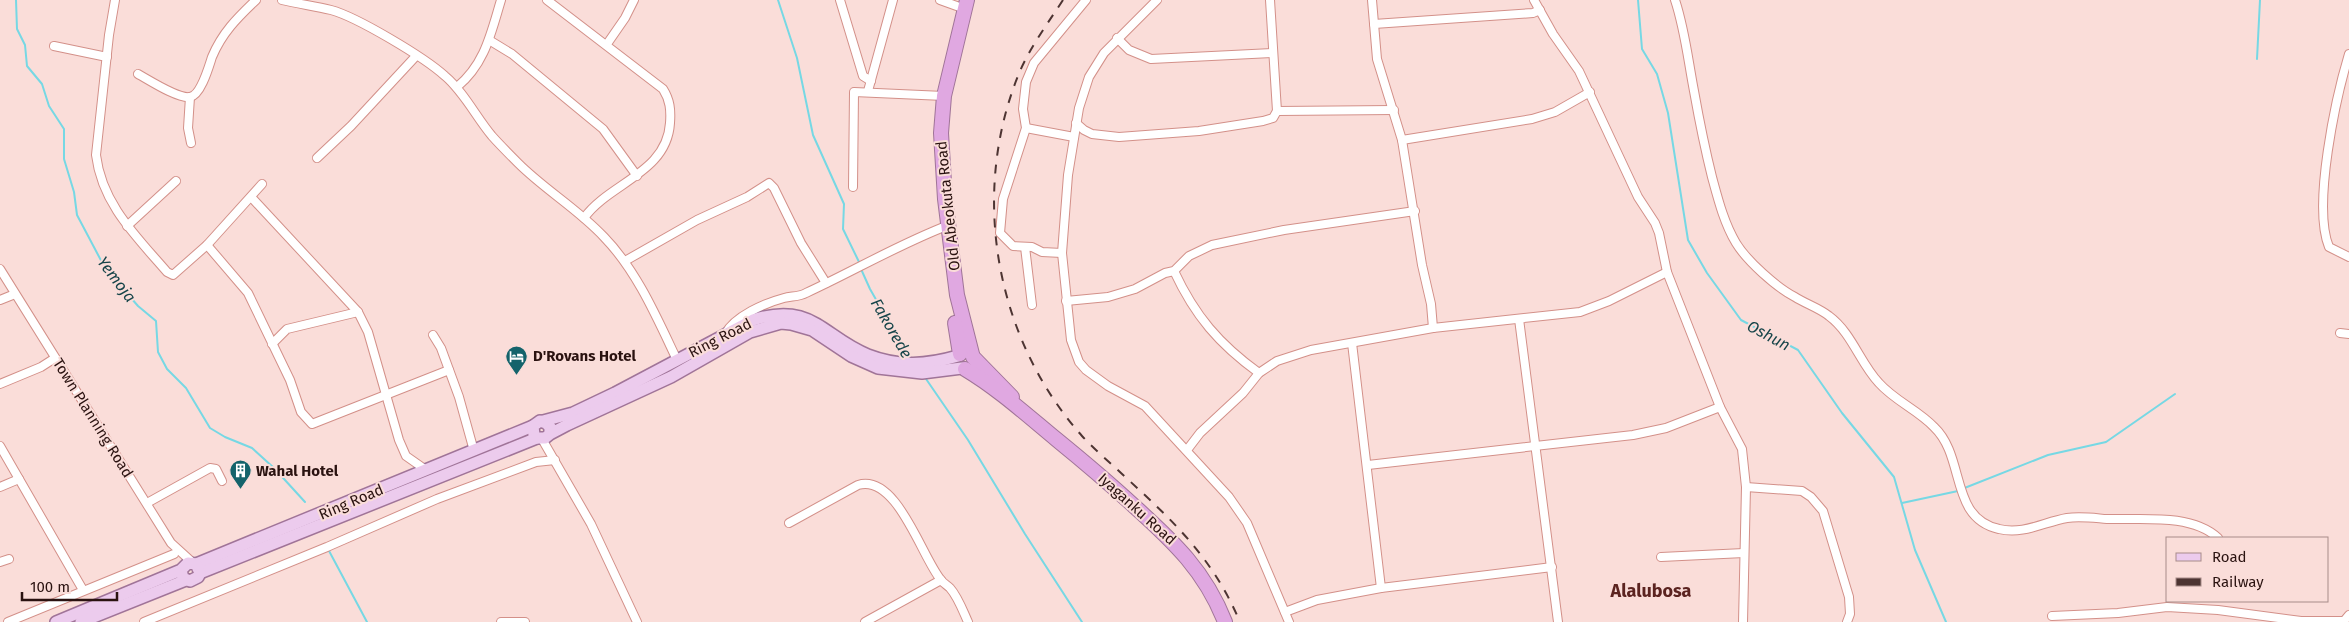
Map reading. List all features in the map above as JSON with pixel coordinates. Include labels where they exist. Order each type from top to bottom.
[{"type":"highway","name":"Old Abeokuta Road","points":[[965,360],[949,225],[941,133],[944,96],[966,5]]},
{"type":"highway","name":"Iyaganku Road","points":[[965,360],[1008,391],[1027,415],[1105,479],[1172,539],[1208,586],[1225,622]]},
{"type":"main road","name":"Ring Road","points":[[81,622],[190,570],[474,450],[585,407],[753,320],[766,316],[788,314],[800,316],[822,326],[867,354],[897,363],[965,360]]},
{"type":"main road","name":"Ring Road","points":[[56,622],[544,436],[653,386],[750,332],[781,323],[812,330],[851,356],[878,368],[922,373],[965,360]]},
{"type":"main road","points":[[538,424],[550,427],[544,436],[532,432],[538,424]]},
{"type":"street","points":[[115,0],[96,145],[98,170],[115,210],[167,272],[173,275],[207,245],[252,198],[262,184]]},
{"type":"street","points":[[190,97],[194,95],[205,79],[212,57],[228,28],[256,0]]},
{"type":"street","points":[[456,87],[477,66],[489,40],[501,0]]},
{"type":"street","points":[[607,44],[625,18],[634,0]]},
{"type":"street","points":[[840,0],[862,76],[870,81]]},
{"type":"street","points":[[868,91],[893,0]]},
{"type":"street","points":[[940,0],[966,5]]},
{"type":"street","points":[[1062,253],[1042,252],[1032,247],[1013,246],[1000,233],[1003,199],[1026,128],[1023,118],[1023,98],[1026,82],[1034,63],[1086,0]]},
{"type":"street","points":[[1157,0],[1104,53],[1089,77],[1076,123],[1068,175],[1062,253],[1071,340],[1079,362],[1090,374],[1145,406],[1207,471],[1243,516],[1289,622]]},
{"type":"street","points":[[1076,123],[1084,130],[1104,137],[1156,135],[1263,122],[1273,118],[1277,111],[1270,0]]},
{"type":"street","points":[[1372,0],[1377,59],[1402,140],[1422,265],[1431,304],[1433,328]]},
{"type":"street","points":[[1534,0],[1590,92],[1638,197],[1655,223],[1659,233],[1667,272],[1720,407],[1742,449],[1746,487],[1743,622]]},
{"type":"street","points":[[1675,0],[1683,23],[1694,91],[1713,180],[1724,215],[1737,244],[1779,286],[1835,321],[1879,384],[1935,427],[1949,447],[1960,490],[1975,518],[1990,527],[2007,531],[2026,530],[2070,518],[2166,520],[2204,528],[2217,537]]},
{"type":"street","points":[[288,1],[332,10],[349,18],[416,56],[445,75],[492,136],[512,157],[547,190],[584,218],[625,261],[678,360]]},
{"type":"street","points":[[552,1],[655,85],[663,89],[670,104],[670,132],[666,142],[650,164],[637,176],[597,202],[584,218]]},
{"type":"street","points":[[1374,24],[1533,13],[1540,10]]},
{"type":"street","points":[[1117,38],[1129,50],[1151,59],[1273,53]]},
{"type":"street","points":[[489,40],[512,54],[603,129],[637,176]]},
{"type":"street","points":[[54,46],[107,57]]},
{"type":"street","points":[[2349,54],[2331,133],[2324,203],[2329,247],[2349,258]]},
{"type":"street","points":[[317,158],[416,56]]},
{"type":"street","points":[[138,74],[163,88],[190,97]]},
{"type":"street","points":[[853,188],[853,96],[856,92],[868,91],[944,96]]},
{"type":"street","points":[[1402,140],[1540,117],[1568,106],[1590,92]]},
{"type":"street","points":[[190,97],[188,128],[191,144]]},
{"type":"street","points":[[1277,111],[1394,110]]},
{"type":"street","points":[[1026,128],[1074,137]]},
{"type":"street","points":[[128,226],[176,180]]},
{"type":"street","points":[[625,261],[697,220],[747,198],[769,183],[774,188],[814,267],[826,283]]},
{"type":"street","points":[[252,198],[358,312],[368,332],[399,440],[410,460],[412,476]]},
{"type":"street","points":[[1066,301],[1123,293],[1165,273],[1174,271],[1190,256],[1200,250],[1245,237],[1414,212]]},
{"type":"street","points":[[724,335],[729,327],[738,320],[768,304],[805,294],[896,248],[949,225]]},
{"type":"street","points":[[207,245],[248,293],[290,380],[301,412],[312,424],[449,370]]},
{"type":"street","points":[[1025,247],[1032,305]]},
{"type":"street","name":"Town Planning Road","points":[[0,269],[171,543],[190,570]]},
{"type":"street","points":[[1174,271],[1186,296],[1202,320],[1244,362],[1259,373]]},
{"type":"street","points":[[1187,450],[1200,433],[1243,393],[1259,373],[1291,355],[1433,328],[1580,312],[1667,272]]},
{"type":"street","points":[[0,300],[15,294]]},
{"type":"street","points":[[272,344],[287,329],[358,312]]},
{"type":"street","points":[[1519,319],[1558,622]]},
{"type":"street","points":[[433,335],[441,348],[465,412],[474,450]]},
{"type":"street","points":[[1352,343],[1368,465],[1381,588]]},
{"type":"street","points":[[0,384],[41,367],[56,358]]},
{"type":"street","points":[[1368,465],[1656,431],[1720,407]]},
{"type":"street","points":[[544,436],[555,460],[591,524],[637,622]]},
{"type":"street","points":[[0,446],[83,590]]},
{"type":"street","points":[[410,460],[426,470]]},
{"type":"street","points":[[144,622],[327,547],[437,499],[536,462],[555,460]]},
{"type":"street","points":[[147,503],[210,468],[216,469],[222,481]]},
{"type":"street","points":[[0,487],[19,479]]},
{"type":"street","points":[[789,523],[858,485],[864,483],[876,486],[883,490],[905,517],[941,580],[954,594],[968,622]]},
{"type":"street","points":[[1746,487],[1802,491],[1823,511],[1849,597],[1850,606],[1847,622]]},
{"type":"street","points":[[171,543],[174,554],[190,570]]},
{"type":"street","points":[[1661,557],[1744,553]]},
{"type":"street","points":[[8,622],[174,554]]},
{"type":"street","points":[[0,562],[9,559]]},
{"type":"street","points":[[1285,612],[1317,600],[1381,588],[1552,567]]},
{"type":"street","points":[[865,622],[941,580]]},
{"type":"street","points":[[2218,610],[2219,602]]},
{"type":"street","points":[[2052,616],[2118,613],[2167,607],[2218,610],[2300,621],[2344,621],[2349,615]]},
{"type":"street","points":[[501,622],[524,622]]},
{"type":"waterway","name":"Yemoja","points":[[16,0],[17,29],[25,45],[27,66],[42,84],[49,106],[64,129],[64,159],[74,192],[77,215],[105,268],[138,306],[156,321],[158,352],[167,369],[186,388],[210,428],[225,437],[252,448],[274,468],[305,502]]},
{"type":"waterway","name":"Fakorede","points":[[778,0],[797,58],[813,135],[844,204],[843,229],[860,264]]},
{"type":"waterway","name":"Oshun","points":[[1638,0],[1642,49],[1657,74],[1668,113],[1688,240],[1707,273],[1741,320],[1798,350],[1842,413],[1894,477],[1915,550],[1946,622]]},
{"type":"waterway","points":[[2257,59],[2260,0]]},
{"type":"waterway","name":"Fakorede","points":[[861,269],[870,289],[910,359]]},
{"type":"waterway","name":"Fakorede","points":[[924,376],[968,440],[1025,534],[1082,622]]},
{"type":"waterway","points":[[1962,489],[2048,455],[2106,442],[2175,394]]},
{"type":"waterway","points":[[1902,503],[1958,491]]},
{"type":"waterway","name":"Yemoja","points":[[328,549],[367,622]]},
{"type":"railway","points":[[1063,0],[1024,62],[1004,118],[996,166],[994,214],[999,262],[1011,310],[1028,355],[1052,397],[1082,436],[1174,523],[1189,540],[1217,577],[1240,622]]},
{"type":"place","name":"D'Rovans Hotel","points":[[517,375]]},
{"type":"place","name":"Wahal Hotel","points":[[240,490]]},
{"type":"district","name":"Alalubosa","points":[[1651,591]]}]
